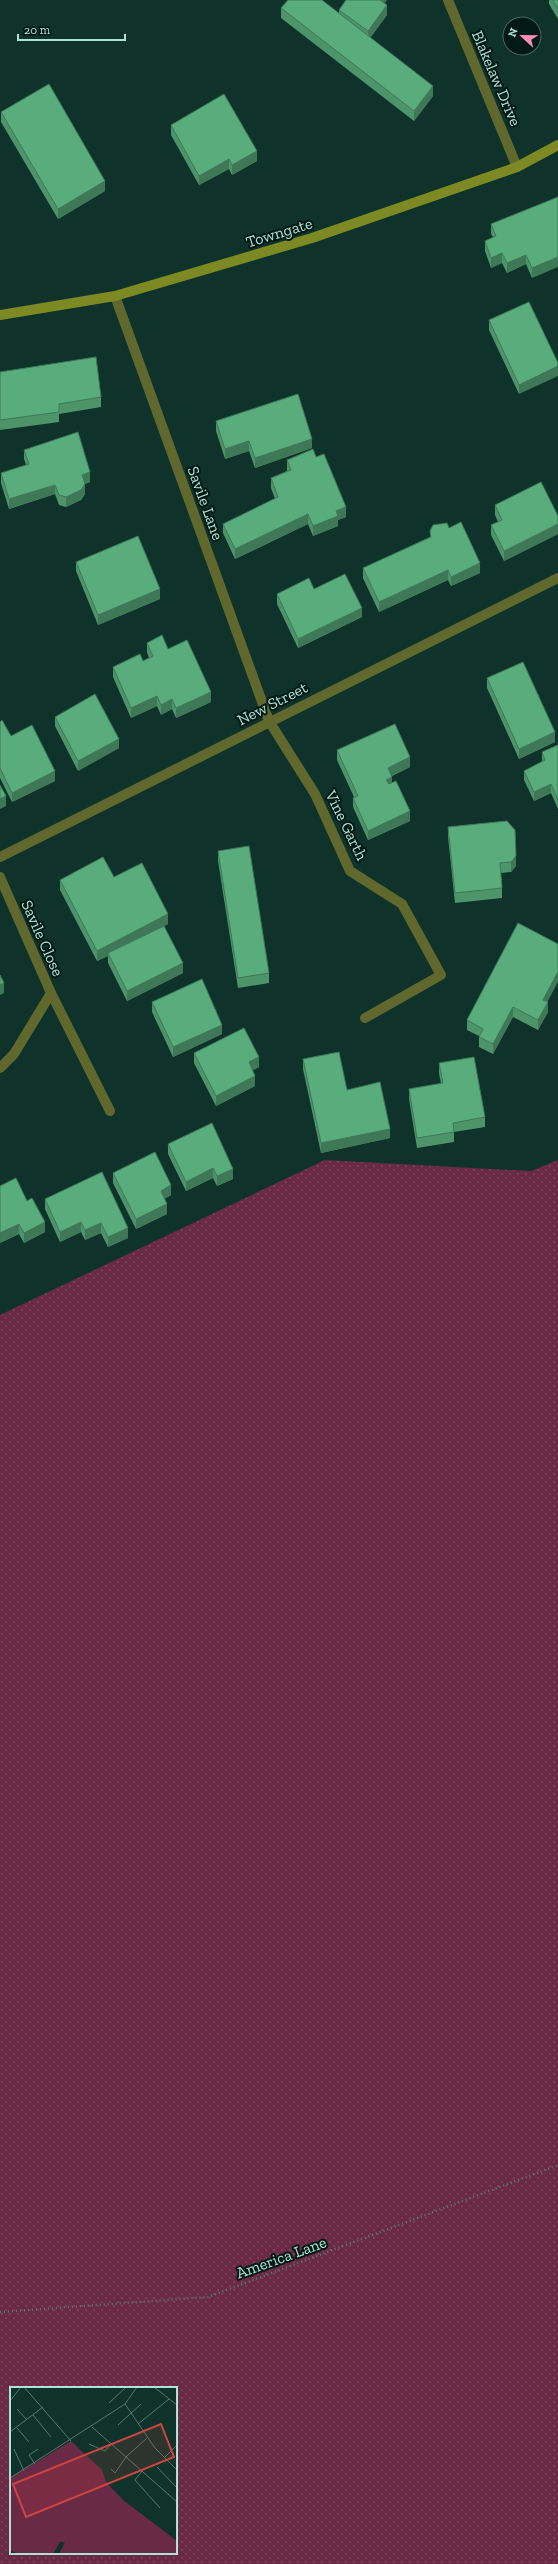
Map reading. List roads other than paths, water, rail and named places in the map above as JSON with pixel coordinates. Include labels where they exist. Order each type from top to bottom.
[{"type":"street","name":"Blakelaw Drive","points":[[448,0],[517,167]]},
{"type":"street","name":"Towngate","points":[[0,315],[115,296],[312,238],[517,167],[558,146]]},
{"type":"street","name":"Savile Lane","points":[[115,296],[269,721]]},
{"type":"street","name":"New Street","points":[[0,857],[269,721],[558,578]]},
{"type":"street","name":"Vine Garth","points":[[269,721],[316,794],[350,871],[402,904],[441,975],[365,1018]]},
{"type":"street","name":"Savile Close","points":[[0,877],[51,993],[14,1054],[0,1068]]},
{"type":"street","points":[[51,993],[110,1111]]}]
